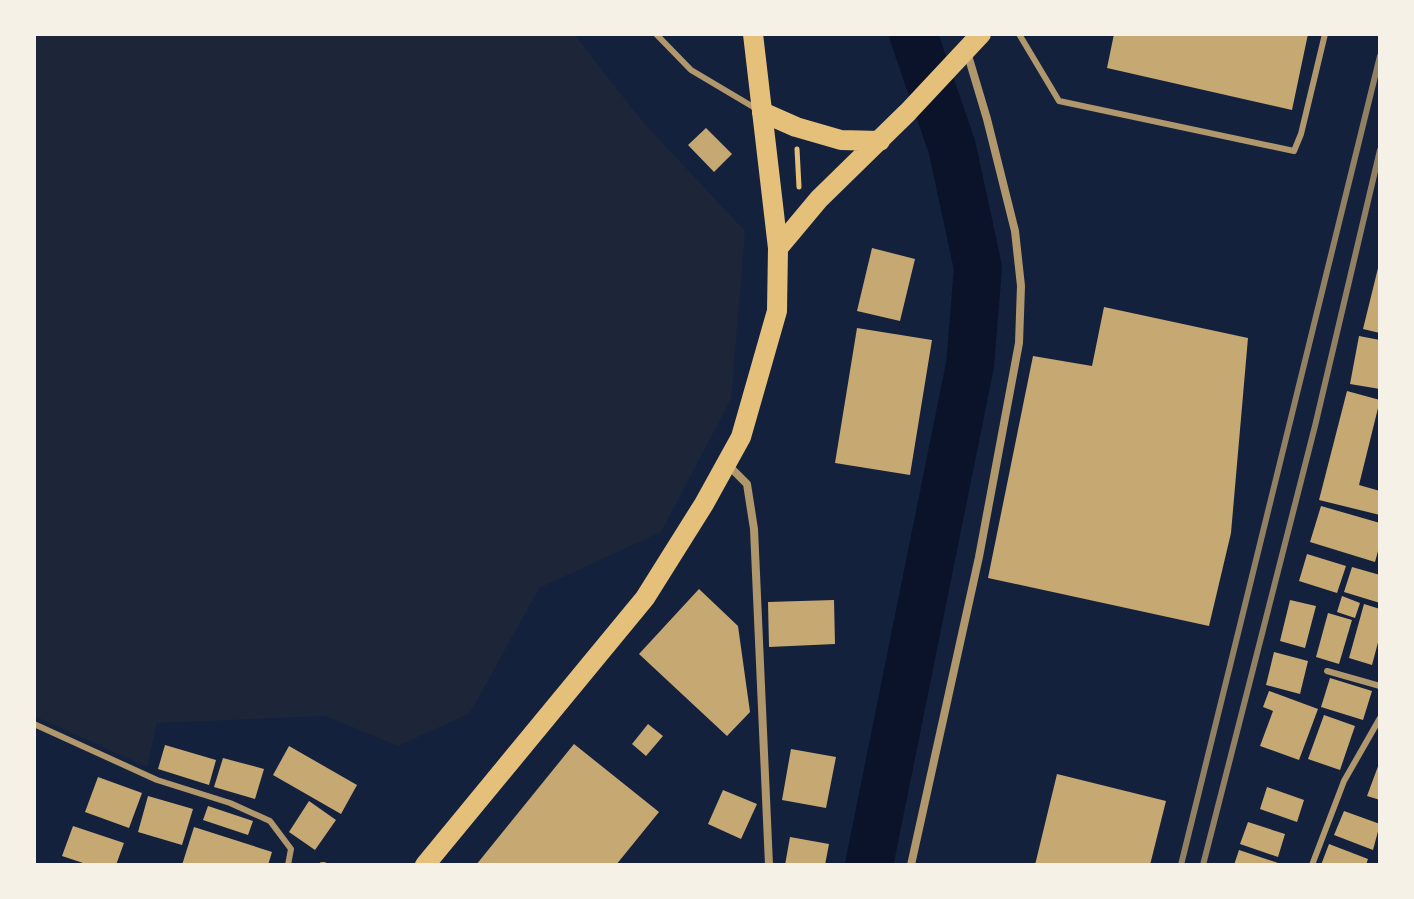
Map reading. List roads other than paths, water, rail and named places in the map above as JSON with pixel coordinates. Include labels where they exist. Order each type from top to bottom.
[{"type":"main road","points":[[425,865],[645,598],[704,504],[741,437],[777,311],[778,248],[753,34]]},
{"type":"main road","points":[[778,248],[819,199],[880,141],[981,34]]},
{"type":"main road","points":[[762,112],[796,127],[841,140],[880,141]]},
{"type":"street","points":[[911,865],[979,557],[1019,343],[1021,286],[1015,231],[987,119],[962,54]]},
{"type":"street","points":[[726,463],[747,484],[754,529],[769,865]]},
{"type":"lane","points":[[656,34],[691,70],[762,112]]},
{"type":"lane","points":[[1019,34],[1059,101],[1294,151],[1301,134],[1325,34]]},
{"type":"lane","points":[[1327,671],[1380,686]]},
{"type":"lane","points":[[1312,865],[1344,781],[1380,718]]},
{"type":"lane","points":[[34,724],[157,780],[230,803],[270,821],[291,849],[288,865]]},
{"type":"waterway","points":[[869,865],[970,365],[978,268],[952,147],[913,34]]},
{"type":"railway","points":[[1181,865],[1380,56]]},
{"type":"railway","points":[[1203,865],[1315,426],[1380,150]]}]
